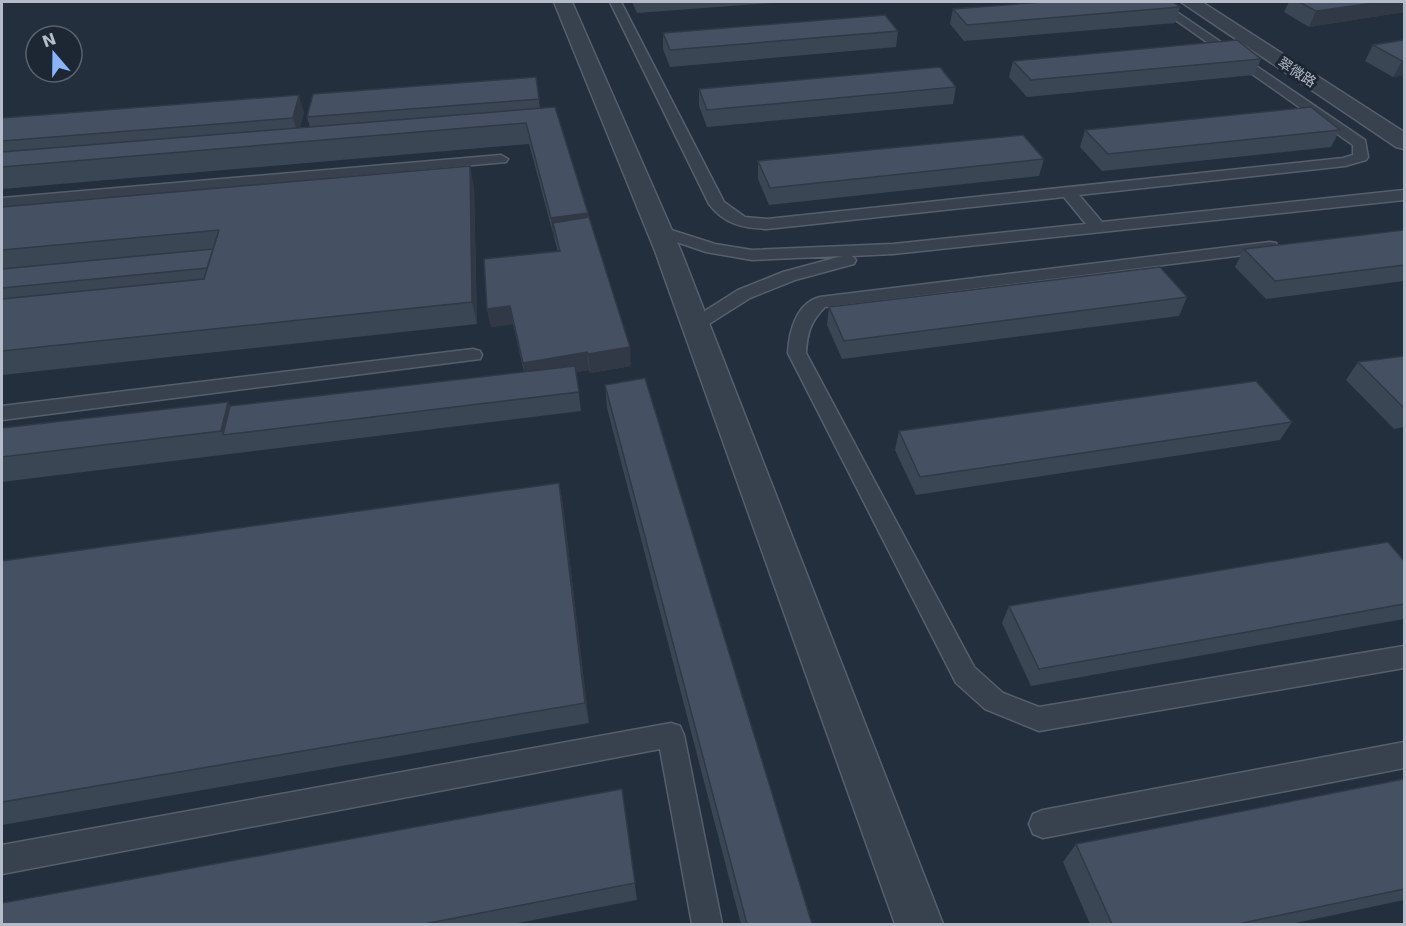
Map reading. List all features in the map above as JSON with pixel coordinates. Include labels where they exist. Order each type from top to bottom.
[{"type":"street","points":[[563,2],[659,231],[919,924]]},
{"type":"street","name":"翠微路","points":[[1190,2],[1404,142]]},
{"type":"lane","points":[[615,2],[717,204],[730,218],[743,223],[767,224],[1068,192],[1345,162],[1361,157],[1360,143],[1155,2]]},
{"type":"lane","points":[[2,203],[501,159]]},
{"type":"lane","points":[[1068,192],[1097,227]]},
{"type":"lane","points":[[659,231],[712,248],[752,255],[893,249],[1404,195]]},
{"type":"lane","points":[[1287,245],[820,302],[805,316],[798,330],[797,352],[965,675],[994,701],[1039,719],[1404,657]]},
{"type":"lane","points":[[695,325],[744,294],[789,276],[893,249]]},
{"type":"lane","points":[[2,413],[473,355]]},
{"type":"lane","points":[[2,860],[671,735],[707,924]]},
{"type":"lane","points":[[1043,824],[1404,754]]},
{"type":"building","points":[[1043,2],[1173,2],[1180,7],[967,25],[953,9]]},
{"type":"building","points":[[1299,2],[1381,2],[1316,11]]},
{"type":"building","points":[[885,15],[898,31],[670,50],[663,33]]},
{"type":"building","points":[[1237,40],[1261,59],[1031,80],[1013,61]]},
{"type":"building","points":[[1404,40],[1404,60],[1402,61],[1373,45]]},
{"type":"building","points":[[940,67],[956,87],[707,110],[699,89]]},
{"type":"building","points":[[536,77],[539,99],[307,117],[313,94]]},
{"type":"building","points":[[299,95],[293,118],[2,141],[2,118]]},
{"type":"building","points":[[555,107],[588,213],[551,218],[526,123],[2,167],[2,152]]},
{"type":"building","points":[[1311,107],[1340,130],[1108,154],[1085,130]]},
{"type":"building","points":[[1023,135],[1044,159],[770,188],[758,161]]},
{"type":"building","points":[[470,166],[472,302],[2,351],[2,299],[204,279],[219,230],[2,250],[2,207]]},
{"type":"building","points":[[589,217],[630,347],[523,363],[510,306],[487,309],[484,259],[560,251],[553,223]]},
{"type":"building","points":[[1404,230],[1404,265],[1275,281],[1244,249]]},
{"type":"building","points":[[213,249],[207,268],[2,288],[2,269]]},
{"type":"building","points":[[1160,267],[1187,297],[844,341],[829,307]]},
{"type":"building","points":[[1404,356],[1404,408],[1358,362]]},
{"type":"building","points":[[575,366],[579,392],[223,435],[230,406]]},
{"type":"building","points":[[645,378],[812,924],[747,924],[605,385]]},
{"type":"building","points":[[1256,381],[1292,422],[920,477],[899,431]]},
{"type":"building","points":[[228,402],[221,431],[2,457],[2,428]]},
{"type":"building","points":[[559,483],[585,703],[2,802],[2,561]]},
{"type":"building","points":[[1388,542],[1404,561],[1404,604],[1039,669],[1009,606]]},
{"type":"building","points":[[1404,779],[1404,889],[1238,924],[1112,924],[1076,844]]},
{"type":"building","points":[[622,789],[635,883],[424,924],[2,924],[2,903]]}]
